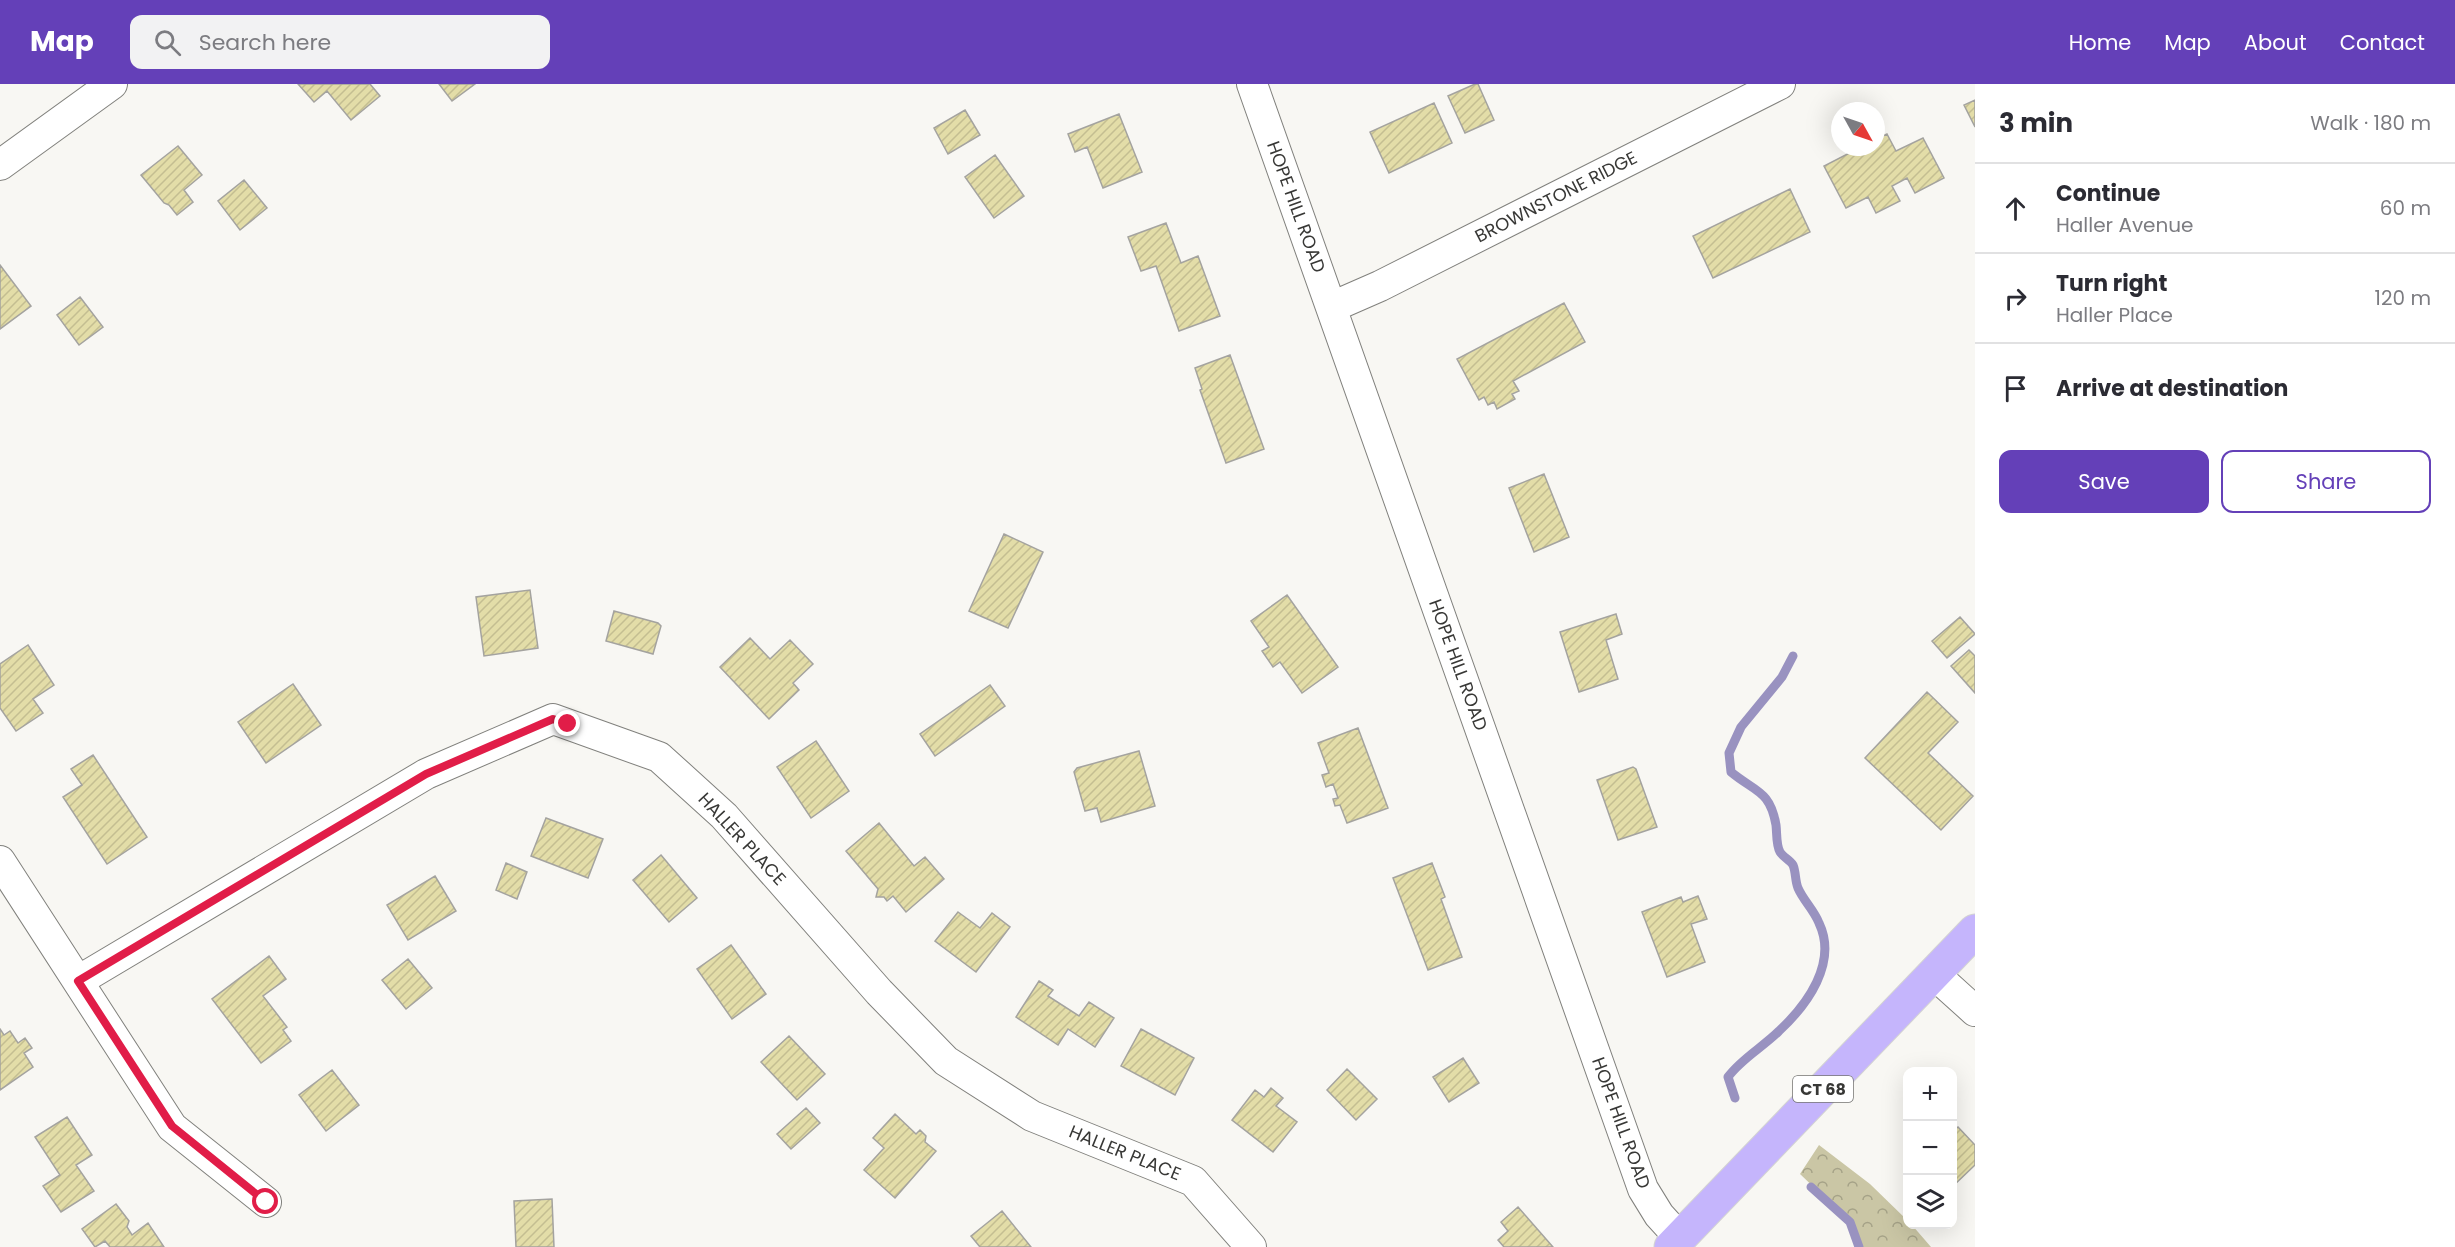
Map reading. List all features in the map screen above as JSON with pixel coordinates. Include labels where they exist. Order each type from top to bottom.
[{"type":"main road","name":"CT 68","points":[[1675,1242],[1975,931]]},
{"type":"street","points":[[0,165],[112,84]]},
{"type":"street","name":"HOPE HILL ROAD","points":[[1252,84],[1643,1189],[1675,1242]]},
{"type":"street","name":"BROWNSTONE RIDGE","points":[[1332,308],[1780,84]]},
{"type":"street","name":"HALLER PLACE","points":[[78,981],[426,774],[553,719],[659,757],[724,816],[879,993],[946,1061],[1032,1116],[1193,1181],[1251,1247]]},
{"type":"street","points":[[0,861],[172,1126],[266,1202]]},
{"type":"street","points":[[1934,974],[1975,1011]]},
{"type":"green space","points":[[1819,1145],[1870,1184],[1903,1216],[1903,1229],[1915,1229],[1931,1247],[1859,1247],[1850,1222],[1800,1174]]},
{"type":"building","points":[[298,84],[370,84],[380,96],[351,120],[327,91],[314,102]]},
{"type":"building","points":[[439,84],[475,84],[452,101]]},
{"type":"building","points":[[1478,84],[1494,120],[1465,133],[1448,96]]},
{"type":"building","points":[[1975,100],[1975,127],[1964,105]]},
{"type":"building","points":[[1434,103],[1452,143],[1389,173],[1370,132]]},
{"type":"building","points":[[965,110],[980,135],[948,154],[934,128]]},
{"type":"building","points":[[1119,114],[1142,172],[1103,188],[1087,147],[1075,152],[1068,134]]},
{"type":"building","points":[[1887,134],[1896,151],[1923,138],[1944,178],[1915,193],[1907,178],[1892,186],[1900,201],[1876,213],[1868,197],[1846,208],[1824,166],[1843,156],[1885,156],[1885,135]]},
{"type":"building","points":[[178,146],[202,175],[184,190],[193,202],[177,215],[141,175]]},
{"type":"building","points":[[995,155],[1024,196],[994,218],[965,177]]},
{"type":"building","points":[[244,180],[267,208],[240,230],[218,201]]},
{"type":"building","points":[[1790,189],[1810,232],[1713,278],[1693,236]]},
{"type":"building","points":[[1166,223],[1181,263],[1198,256],[1220,316],[1179,331],[1156,266],[1141,271],[1128,237]]},
{"type":"building","points":[[0,265],[31,306],[0,329]]},
{"type":"building","points":[[80,297],[103,327],[79,345],[57,315]]},
{"type":"building","points":[[1564,303],[1585,342],[1513,381],[1519,391],[1512,394],[1515,399],[1497,409],[1494,402],[1488,405],[1484,397],[1479,400],[1457,359]]},
{"type":"building","points":[[1230,355],[1264,449],[1226,463],[1200,390],[1202,389],[1195,368]]},
{"type":"building","points":[[1544,474],[1569,537],[1534,552],[1509,488]]},
{"type":"building","points":[[1004,534],[1043,552],[1008,628],[969,611]]},
{"type":"building","points":[[530,590],[538,648],[484,656],[476,597]]},
{"type":"building","points":[[1287,595],[1338,667],[1302,693],[1280,662],[1273,667],[1262,651],[1269,647],[1251,621]]},
{"type":"building","points":[[614,611],[658,623],[661,626],[653,654],[606,641]]},
{"type":"building","points":[[1616,614],[1622,634],[1606,640],[1618,679],[1579,692],[1560,632]]},
{"type":"building","points":[[1960,617],[1975,634],[1947,658],[1932,641]]},
{"type":"building","points":[[750,638],[770,659],[790,640],[813,664],[793,683],[799,690],[769,719],[720,667]]},
{"type":"building","points":[[28,645],[54,685],[33,699],[43,713],[16,731],[0,708],[0,664]]},
{"type":"building","points":[[1969,650],[1975,656],[1975,693],[1951,666]]},
{"type":"building","points":[[293,684],[321,725],[266,763],[238,722]]},
{"type":"building","points":[[990,685],[1005,706],[935,756],[920,734]]},
{"type":"building","points":[[1927,692],[1958,722],[1928,753],[1973,796],[1941,830],[1865,758]]},
{"type":"building","points":[[1358,728],[1388,808],[1347,823],[1340,805],[1335,806],[1333,799],[1338,798],[1333,784],[1326,787],[1322,775],[1329,773],[1318,743]]},
{"type":"building","points":[[816,741],[849,791],[811,818],[777,767]]},
{"type":"building","points":[[1139,751],[1155,806],[1101,822],[1097,808],[1085,811],[1074,772],[1077,768]]},
{"type":"building","points":[[93,755],[147,837],[107,864],[63,797],[82,785],[71,769]]},
{"type":"building","points":[[1633,767],[1636,769],[1657,827],[1618,840],[1597,780]]},
{"type":"building","points":[[546,818],[603,839],[588,878],[531,856]]},
{"type":"building","points":[[879,823],[914,866],[925,857],[944,879],[906,912],[893,896],[887,901],[884,897],[876,897],[878,889],[846,851]]},
{"type":"building","points":[[661,855],[697,898],[669,922],[633,880]]},
{"type":"building","points":[[506,863],[527,872],[517,899],[496,890]]},
{"type":"building","points":[[1432,863],[1445,897],[1441,899],[1462,957],[1428,970],[1393,878]]},
{"type":"building","points":[[435,876],[456,911],[408,940],[387,905]]},
{"type":"building","points":[[1698,896],[1707,919],[1691,924],[1705,962],[1667,977],[1642,912],[1681,897],[1683,902]]},
{"type":"building","points":[[958,912],[980,928],[992,913],[1010,927],[976,972],[935,941]]},
{"type":"building","points":[[731,945],[766,994],[732,1019],[697,969]]},
{"type":"building","points":[[269,956],[286,979],[263,996],[287,1027],[283,1030],[291,1041],[261,1063],[212,999]]},
{"type":"building","points":[[408,959],[432,988],[406,1009],[382,980]]},
{"type":"building","points":[[1039,981],[1053,990],[1048,996],[1079,1016],[1089,1002],[1114,1018],[1095,1047],[1068,1029],[1058,1045],[1016,1017]]},
{"type":"building","points":[[0,1029],[4,1035],[10,1031],[18,1043],[25,1038],[32,1048],[24,1053],[33,1067],[0,1090]]},
{"type":"building","points":[[1141,1029],[1194,1058],[1175,1095],[1121,1066]]},
{"type":"building","points":[[789,1036],[825,1074],[797,1100],[761,1062]]},
{"type":"building","points":[[1463,1058],[1479,1083],[1449,1102],[1433,1077]]},
{"type":"building","points":[[1347,1069],[1377,1099],[1356,1120],[1327,1090]]},
{"type":"building","points":[[332,1070],[359,1105],[326,1131],[299,1095]]},
{"type":"building","points":[[1271,1088],[1283,1098],[1276,1106],[1297,1122],[1273,1152],[1232,1120],[1255,1090],[1264,1097]]},
{"type":"building","points":[[806,1108],[820,1123],[791,1149],[777,1134]]},
{"type":"building","points":[[895,1114],[916,1134],[920,1130],[926,1136],[925,1142],[936,1151],[895,1198],[864,1170],[884,1148],[873,1138]]},
{"type":"building","points":[[67,1117],[92,1155],[76,1165],[94,1191],[61,1212],[43,1186],[60,1175],[35,1137]]},
{"type":"building","points":[[1957,1128],[1975,1145],[1975,1165],[1957,1182],[1957,1175]]},
{"type":"building","points":[[552,1199],[554,1247],[516,1247],[514,1201]]},
{"type":"building","points":[[116,1204],[129,1221],[127,1227],[132,1235],[148,1223],[164,1247],[110,1247],[105,1241],[95,1247],[82,1229]]},
{"type":"building","points":[[1518,1207],[1553,1247],[1504,1247],[1498,1240],[1508,1231],[1501,1222]]},
{"type":"building","points":[[1002,1211],[1031,1247],[980,1247],[971,1236]]},
{"type":"waterway","points":[[1735,1098],[1728,1077],[1739,1064],[1779,1031],[1800,1009],[1817,982],[1825,953],[1824,938],[1819,923],[1798,888],[1793,865],[1779,849],[1776,825],[1770,805],[1760,793],[1731,772],[1729,753],[1741,727],[1782,677],[1793,656]]},
{"type":"waterway","points":[[1811,1187],[1850,1222],[1859,1247]]},
{"type":"route","points":[[266,1202],[172,1126],[78,981],[426,774],[553,719],[568,724]]}]
